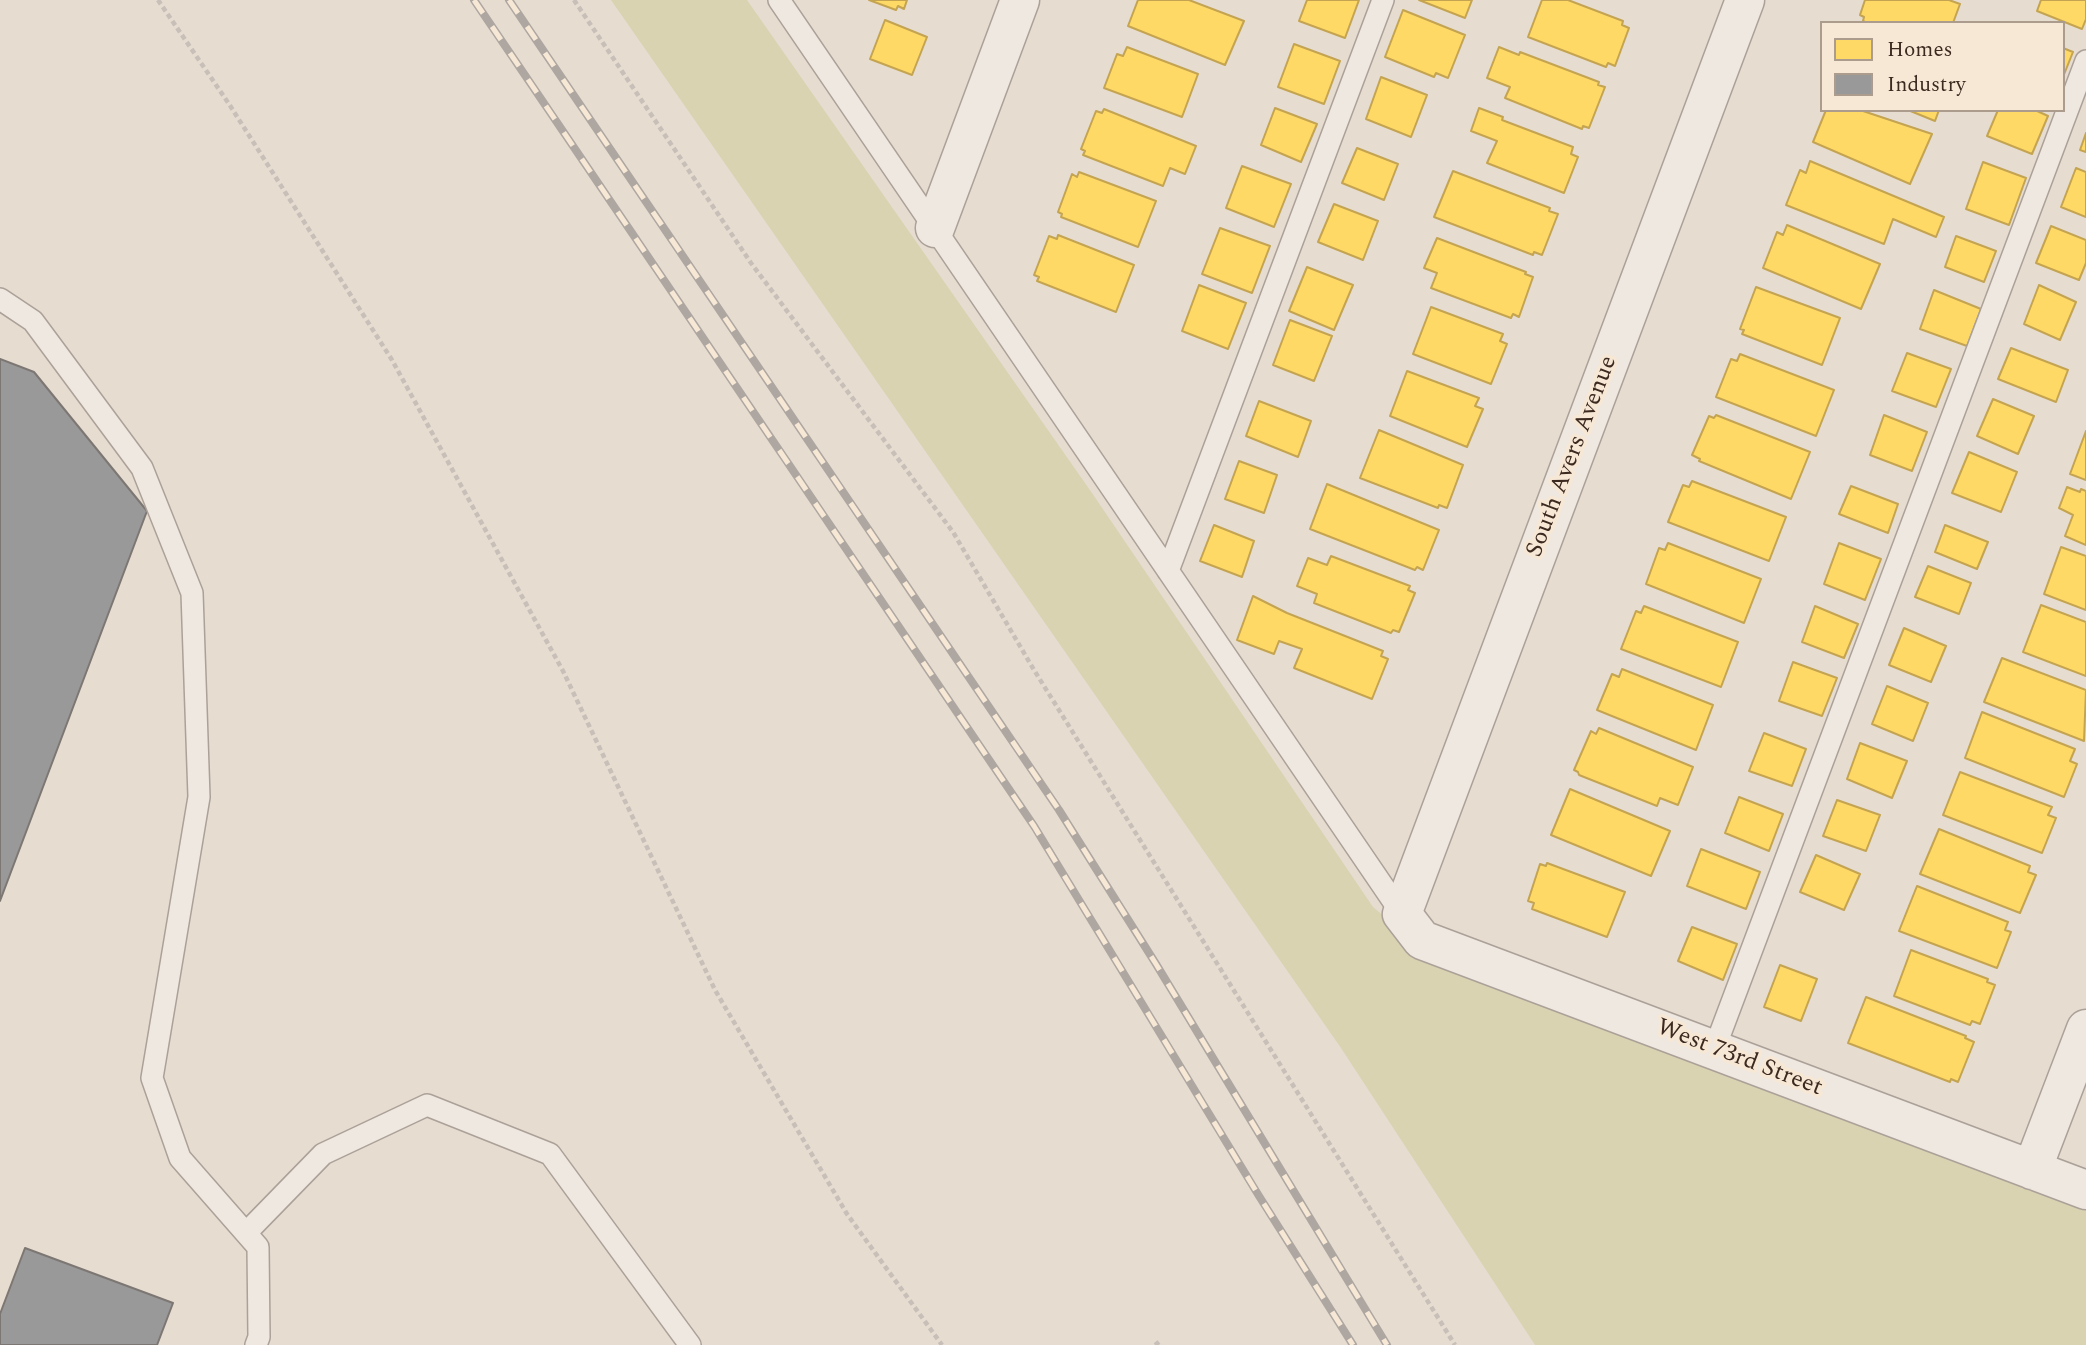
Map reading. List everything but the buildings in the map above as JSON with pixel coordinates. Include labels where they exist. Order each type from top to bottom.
[{"type":"street","points":[[935,228],[1020,0]]},
{"type":"street","name":"South Avers Avenue","points":[[1402,914],[1745,0]]},
{"type":"street","name":"West 73rd Street","points":[[1402,914],[1422,940],[2086,1190]]},
{"type":"street","points":[[2032,1170],[2086,1029]]},
{"type":"lane","points":[[779,0],[1402,914]]},
{"type":"lane","points":[[1168,571],[1383,0]]},
{"type":"lane","points":[[1714,1050],[2086,61]]},
{"type":"lane","points":[[0,299],[33,321],[142,468],[192,593],[199,797],[152,1078],[180,1158],[258,1247],[259,1336],[256,1345]]},
{"type":"lane","points":[[246,1233],[323,1154],[427,1105],[550,1154],[690,1345]]},
{"type":"path","points":[[158,0],[229,104],[392,360],[563,671],[715,990],[847,1214],[942,1345]]},
{"type":"path","points":[[573,0],[751,263],[953,532],[1034,670],[1455,1345]]},
{"type":"path","points":[[1155,1345],[1159,1342],[1161,1345]]},
{"type":"shaded area","points":[[611,0],[747,0],[1092,493],[1373,907],[1421,947],[2086,1204],[2086,1345],[1535,1345],[1341,1048]]},
{"type":"railway","points":[[474,0],[1034,826],[1353,1345]]},
{"type":"railway","points":[[509,0],[1059,810],[1156,964],[1387,1345]]}]
